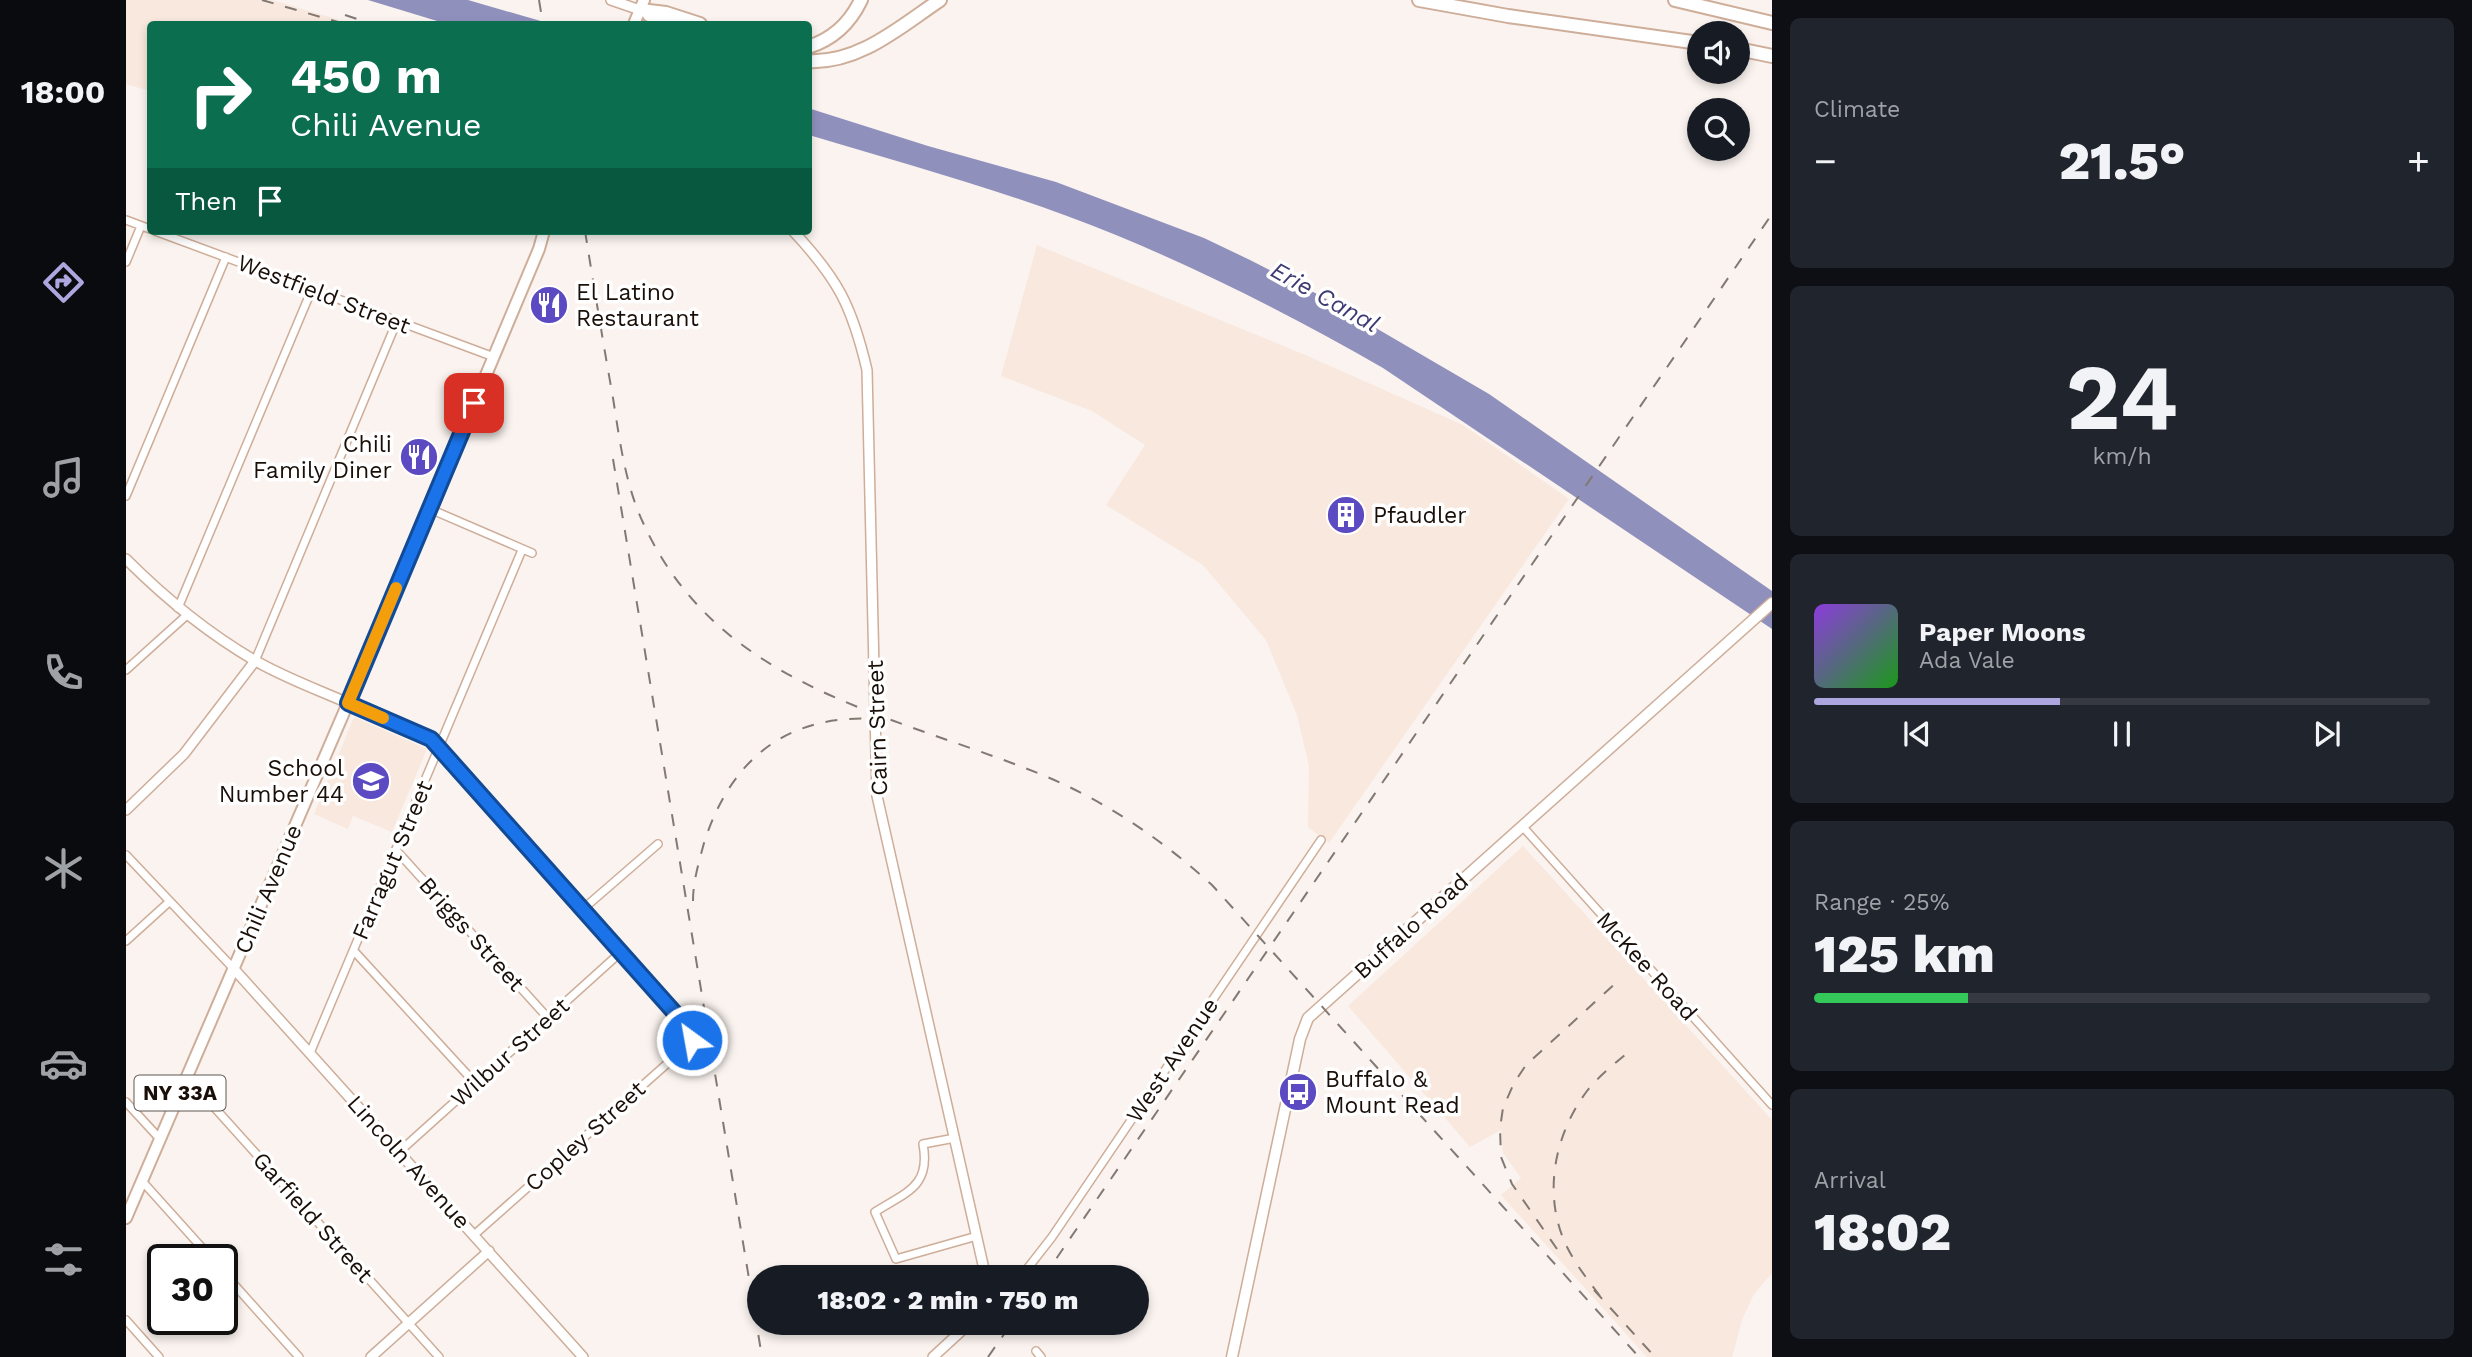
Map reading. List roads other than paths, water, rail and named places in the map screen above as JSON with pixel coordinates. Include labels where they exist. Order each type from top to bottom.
[{"type":"highway","points":[[812,46],[824,41],[844,26],[852,18],[861,0]]},
{"type":"highway","points":[[812,61],[861,50],[877,43],[940,0]]},
{"type":"highway","points":[[1419,0],[1508,16],[1687,41]]},
{"type":"highway","points":[[1675,0],[1772,23]]},
{"type":"highway","points":[[642,5],[666,21]]},
{"type":"highway","points":[[642,5],[690,21]]},
{"type":"highway","points":[[1750,51],[1772,56]]},
{"type":"main road","name":"Chili Avenue","points":[[126,1218],[348,703],[543,235]]},
{"type":"main road","name":"Chili Avenue","points":[[539,249],[548,235]]},
{"type":"main road","name":"Buffalo Road","points":[[1232,1357],[1305,1025],[1314,1012],[1772,603]]},
{"type":"street","points":[[611,0],[642,5]]},
{"type":"street","name":"Westfield Street","points":[[126,220],[147,228]]},
{"type":"street","points":[[126,262],[141,226]]},
{"type":"street","name":"Westfield Street","points":[[167,235],[494,357]]},
{"type":"street","name":"Cairn Street","points":[[797,235],[816,255],[839,287],[855,324],[867,370],[877,796],[983,1265]]},
{"type":"street","points":[[126,496],[226,257]]},
{"type":"street","points":[[178,608],[312,289]]},
{"type":"street","points":[[126,810],[184,754],[255,661],[397,321]]},
{"type":"street","points":[[430,509],[533,553]]},
{"type":"street","name":"Farragut Street","points":[[310,1053],[522,550]]},
{"type":"street","points":[[126,559],[178,608],[216,637],[255,661],[426,735],[621,952]]},
{"type":"street","points":[[126,670],[187,615]]},
{"type":"street","name":"McKee Road","points":[[1522,827],[1772,1105]]},
{"type":"street","name":"West Avenue","points":[[1030,1265],[1052,1237],[1321,840]]},
{"type":"street","points":[[583,909],[658,844]]},
{"type":"street","name":"Briggs Street","points":[[396,850],[548,1018]]},
{"type":"street","points":[[126,855],[234,969]]},
{"type":"street","points":[[126,941],[169,902]]},
{"type":"street","points":[[354,951],[475,1083]]},
{"type":"street","name":"Wilbur Street","points":[[399,1152],[621,952]]},
{"type":"street","name":"Copley Street","points":[[474,1235],[687,1046],[692,1035],[690,1030],[621,952]]},
{"type":"street","name":"Lincoln Avenue","points":[[234,969],[583,1357]]},
{"type":"street","name":"Garfield Street","points":[[187,1077],[439,1357]]},
{"type":"street","points":[[126,1102],[160,1139]]},
{"type":"street","points":[[955,1138],[923,1144],[926,1166],[921,1178],[875,1212],[896,1259],[977,1237]]},
{"type":"street","points":[[142,1181],[199,1244]]},
{"type":"street","points":[[372,1357],[489,1251]]},
{"type":"street","points":[[238,1289],[299,1357]]},
{"type":"street","points":[[126,1321],[159,1357]]},
{"type":"street","points":[[933,1357],[957,1335]]},
{"type":"water","points":[[368,0],[468,0],[541,21],[437,21]]},
{"type":"water","points":[[812,109],[1056,182],[1204,238],[1321,296],[1489,394],[1772,591],[1772,629],[1383,368],[1307,326],[1148,249],[1067,216],[812,136]]},
{"type":"railway","points":[[262,0],[335,21]]},
{"type":"railway","points":[[539,0],[542,21]]},
{"type":"railway","points":[[345,15],[363,21]]},
{"type":"railway","points":[[1052,1265],[1772,214]]},
{"type":"railway","points":[[586,235],[620,441],[633,497],[670,570],[709,617],[756,655],[808,684],[863,709],[1064,784],[1109,808],[1172,851],[1212,885],[1639,1357]]},
{"type":"railway","points":[[613,459],[762,1357]]},
{"type":"railway","points":[[693,901],[704,843],[730,787],[747,765],[768,747],[791,733],[817,724],[846,719],[879,719]]},
{"type":"railway","points":[[1557,1249],[1512,1184],[1501,1157],[1500,1128],[1503,1108],[1526,1065],[1619,980]]},
{"type":"railway","points":[[1600,1296],[1574,1260],[1559,1227],[1555,1207],[1555,1166],[1566,1127],[1576,1108],[1596,1081],[1626,1054]]},
{"type":"railway","points":[[1594,1290],[1655,1357]]},
{"type":"railway","points":[[988,1357],[1004,1335]]},
{"type":"place","name":"El Latino Restaurant","points":[[549,305]]},
{"type":"place","name":"Chili Family Diner","points":[[419,457]]},
{"type":"place","name":"Pfaudler","points":[[1346,515]]},
{"type":"place","name":"School Number 44","points":[[371,781]]},
{"type":"place","name":"Buffalo & Mount Read","points":[[1298,1092]]},
{"type":"water label","name":"Erie Canal","points":[[1325,297]]}]
